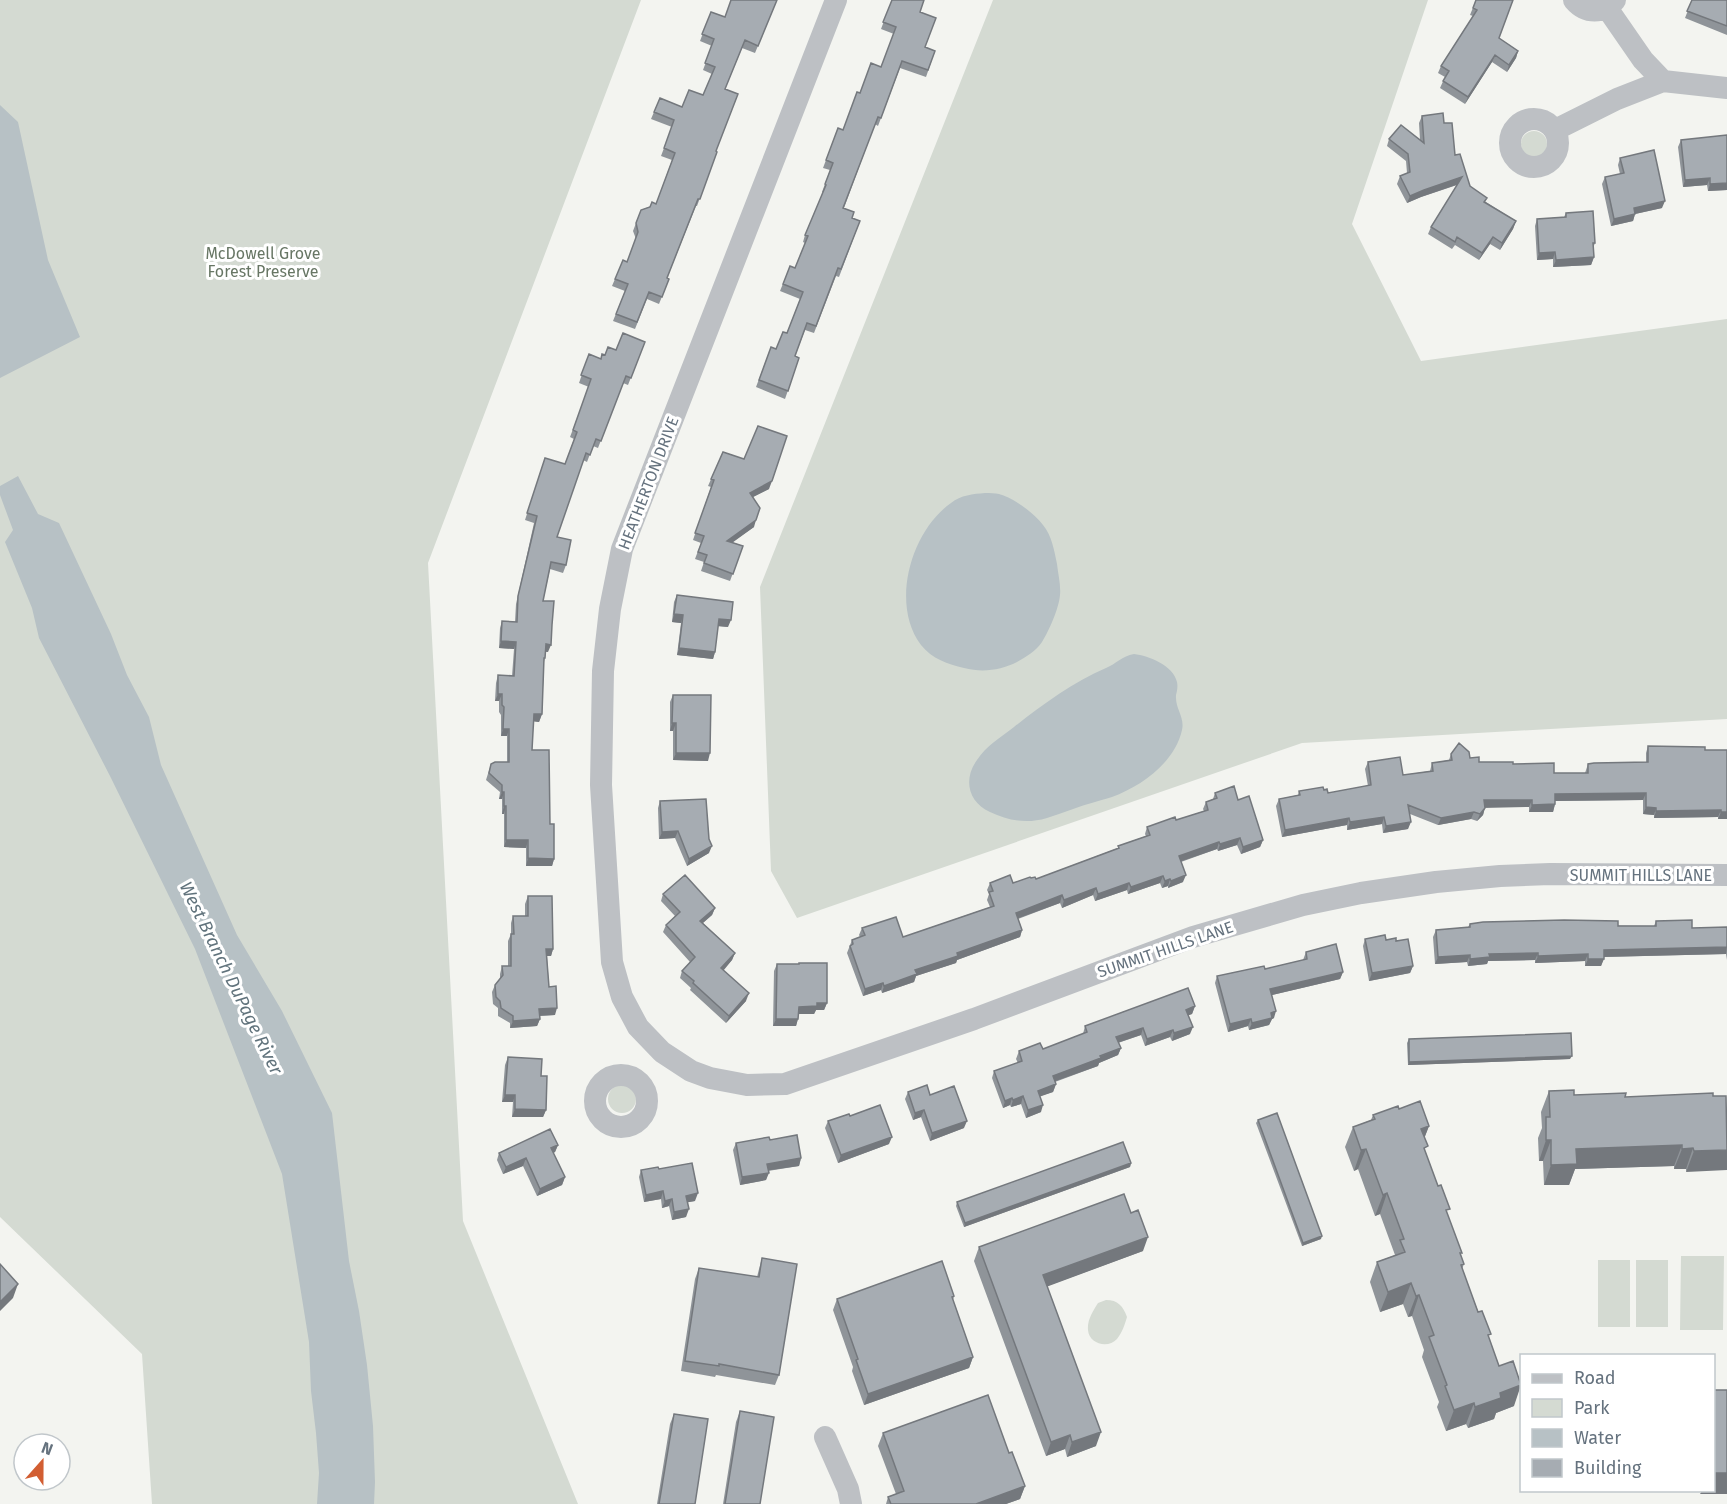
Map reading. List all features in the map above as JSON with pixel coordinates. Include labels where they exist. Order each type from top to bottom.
[{"type":"street","name":"HEATHERTON DRIVE","points":[[662,1052],[638,1028],[622,997],[612,962],[601,785],[603,671],[610,609],[622,549],[836,0]]},
{"type":"street","points":[[1574,0],[1590,11],[1599,11],[1611,4],[1643,60],[1663,81]]},
{"type":"street","points":[[1555,130],[1617,99],[1663,81],[1727,88]]},
{"type":"street","name":"SUMMIT HILLS LANE","points":[[662,1052],[691,1071],[720,1081],[747,1086],[785,1084],[974,1019],[1193,937],[1303,905],[1361,893],[1436,882],[1500,876],[1727,875]]},
{"type":"street","points":[[638,1081],[662,1052]]},
{"type":"street","points":[[825,1437],[848,1489],[851,1504]]},
{"type":"green space","name":"McDowell Grove Forest Preserve","points":[[0,0],[641,0],[428,563],[463,1221],[578,1504],[152,1504],[142,1354],[0,1217]]},
{"type":"green space","points":[[993,0],[1428,0],[1352,224],[1421,361],[1727,319],[1727,719],[1302,743],[797,918],[771,871],[760,587]]},
{"type":"green space","points":[[1534,131],[1543,135],[1547,144],[1543,153],[1534,157],[1525,153],[1521,144],[1525,135]]},
{"type":"green space","points":[[622,1085],[632,1089],[636,1099],[632,1109],[622,1113],[612,1109],[608,1099],[612,1089]]},
{"type":"green space","points":[[1681,1256],[1724,1256],[1723,1330],[1680,1330]]},
{"type":"green space","points":[[1598,1260],[1630,1260],[1630,1327],[1598,1327]]},
{"type":"green space","points":[[1636,1260],[1668,1260],[1668,1327],[1636,1327]]},
{"type":"green space","points":[[1106,1300],[1120,1304],[1127,1317],[1117,1339],[1109,1344],[1099,1344],[1089,1335],[1088,1326],[1098,1303]]},
{"type":"water","points":[[0,105],[18,122],[48,260],[80,337],[0,378]]},
{"type":"water","name":"West Branch DuPage River","points":[[18,476],[38,514],[59,523],[111,634],[127,675],[149,717],[161,765],[237,935],[282,1011],[332,1113],[349,1261],[367,1365],[373,1426],[374,1504],[317,1504],[319,1473],[309,1342],[282,1174],[195,949],[39,638],[32,608],[5,542],[13,530],[0,495],[0,486]]},
{"type":"water","points":[[985,493],[999,494],[1017,502],[1043,525],[1054,548],[1060,591],[1053,619],[1037,648],[1011,665],[992,670],[971,670],[941,660],[921,645],[912,628],[907,609],[906,589],[909,569],[916,549],[925,531],[937,515],[959,498]]},
{"type":"water","points":[[1134,654],[1153,659],[1166,666],[1177,682],[1176,700],[1183,725],[1182,730],[1172,752],[1156,771],[1135,786],[1110,798],[1040,820],[1018,821],[1004,818],[983,808],[977,802],[970,789],[970,775],[977,760],[989,746],[1070,687],[1126,656]]},
{"type":"building","points":[[731,0],[777,0],[758,46],[745,40],[725,89],[738,94],[700,199],[698,199],[667,278],[669,279],[662,297],[649,292],[637,322],[616,314],[628,284],[615,279],[623,260],[627,262],[638,232],[636,223],[641,210],[650,207],[652,202],[656,204],[675,153],[664,148],[674,120],[654,112],[660,98],[682,107],[689,90],[703,95],[715,67],[705,63],[714,39],[702,34],[711,12],[725,17]]},
{"type":"building","points":[[892,0],[924,0],[920,12],[936,18],[925,47],[935,51],[928,70],[902,61],[843,208],[854,212],[852,218],[860,221],[841,269],[838,268],[816,326],[807,323],[795,356],[799,358],[788,391],[759,380],[771,347],[776,349],[783,332],[787,333],[803,292],[783,284],[790,266],[795,268],[808,236],[805,235],[826,185],[833,163],[826,160],[838,128],[843,130],[871,63],[881,67],[896,27],[883,22]]},
{"type":"building","points":[[1476,0],[1513,0],[1499,38],[1518,51],[1509,65],[1495,55],[1468,97],[1443,81],[1449,71],[1441,66],[1477,10],[1473,8]]},
{"type":"building","points":[[1692,0],[1727,0],[1727,26],[1687,11]]},
{"type":"building","points":[[1443,113],[1444,123],[1452,123],[1455,155],[1460,154],[1470,186],[1487,198],[1484,202],[1516,221],[1502,243],[1493,237],[1482,253],[1457,237],[1455,242],[1431,227],[1462,177],[1410,196],[1400,176],[1410,172],[1408,154],[1389,139],[1401,125],[1424,143],[1422,116]]},
{"type":"building","points":[[1727,135],[1727,183],[1710,184],[1710,178],[1685,180],[1681,140]]},
{"type":"building","points":[[1654,150],[1665,201],[1634,208],[1635,214],[1614,219],[1605,177],[1624,173],[1620,158]]},
{"type":"building","points":[[1593,211],[1594,257],[1556,260],[1555,252],[1539,253],[1537,219],[1566,217],[1566,213]]},
{"type":"building","points":[[623,333],[645,342],[631,378],[626,376],[601,441],[596,439],[590,455],[586,453],[557,537],[571,540],[566,565],[551,562],[543,601],[554,601],[551,645],[546,644],[542,714],[534,714],[532,750],[549,750],[550,824],[554,824],[554,859],[528,858],[528,840],[506,840],[504,792],[502,792],[502,785],[489,773],[491,764],[509,762],[509,729],[503,729],[504,707],[502,694],[498,694],[498,675],[514,676],[516,642],[501,641],[502,621],[517,622],[518,596],[537,516],[527,513],[545,458],[565,464],[577,432],[573,430],[591,379],[581,375],[589,354],[601,359],[608,347],[616,350]]},
{"type":"building","points":[[758,426],[787,436],[772,481],[750,493],[760,508],[756,520],[727,541],[743,546],[733,574],[704,563],[707,555],[698,552],[704,536],[695,533],[714,480],[711,479],[723,452],[744,459]]},
{"type":"building","points":[[677,595],[733,602],[731,620],[719,619],[715,652],[679,648],[683,615],[674,614]]},
{"type":"building","points":[[673,695],[711,695],[710,753],[676,753],[676,723],[672,723]]},
{"type":"building","points":[[1459,743],[1469,752],[1470,758],[1479,757],[1479,762],[1554,763],[1554,773],[1588,773],[1588,764],[1594,763],[1648,762],[1648,746],[1705,747],[1705,750],[1727,750],[1727,812],[1721,812],[1721,810],[1656,811],[1656,808],[1646,807],[1646,793],[1555,794],[1555,804],[1532,805],[1532,800],[1484,800],[1485,808],[1480,814],[1474,812],[1441,818],[1408,805],[1411,822],[1386,826],[1384,817],[1350,822],[1349,818],[1285,830],[1279,799],[1300,795],[1299,791],[1323,787],[1328,793],[1371,785],[1368,762],[1400,757],[1403,775],[1433,771],[1432,763],[1452,760],[1451,754]]},
{"type":"building","points":[[1234,786],[1238,800],[1249,796],[1263,840],[1243,847],[1240,838],[1220,844],[1219,842],[1179,856],[1186,875],[1171,881],[1170,879],[1165,881],[1163,876],[1131,887],[1129,883],[1098,894],[1096,888],[1064,900],[1062,895],[1016,913],[1022,930],[957,953],[958,956],[915,970],[917,974],[884,986],[883,983],[865,989],[850,946],[853,944],[852,940],[865,935],[862,928],[896,917],[903,937],[994,906],[989,892],[993,891],[990,883],[1010,875],[1013,883],[1030,877],[1036,879],[1119,848],[1118,846],[1150,835],[1147,827],[1175,817],[1176,820],[1208,810],[1206,802],[1217,798],[1215,793]]},
{"type":"building","points":[[706,799],[709,839],[712,846],[689,859],[678,831],[662,832],[660,801]]},
{"type":"building","points":[[685,875],[715,908],[700,921],[735,953],[721,968],[749,993],[729,1016],[682,971],[695,957],[666,925],[680,912],[663,894]]},
{"type":"building","points":[[528,896],[552,896],[553,949],[546,949],[549,987],[556,986],[557,1008],[539,1009],[540,1019],[513,1021],[513,1016],[501,1008],[500,1001],[496,997],[495,985],[503,975],[502,966],[511,966],[513,916],[528,916]]},
{"type":"building","points":[[1692,920],[1692,928],[1727,927],[1727,947],[1604,950],[1604,959],[1588,959],[1588,954],[1538,956],[1538,953],[1489,954],[1490,957],[1470,959],[1470,955],[1438,957],[1436,930],[1470,927],[1470,924],[1483,922],[1618,921],[1618,926],[1656,926],[1656,921]]},
{"type":"building","points":[[1385,935],[1386,940],[1408,939],[1413,966],[1372,973],[1365,939]]},
{"type":"building","points":[[1336,944],[1343,972],[1270,989],[1276,1011],[1271,1013],[1272,1018],[1252,1023],[1251,1019],[1230,1024],[1217,976],[1264,966],[1265,969],[1307,959],[1306,952]]},
{"type":"building","points":[[827,963],[827,1003],[799,1007],[798,1019],[776,1019],[777,964]]},
{"type":"building","points":[[1188,988],[1195,1006],[1186,1010],[1193,1027],[1174,1033],[1173,1030],[1147,1039],[1143,1028],[1116,1037],[1121,1048],[1053,1076],[1056,1084],[1038,1091],[1043,1105],[1028,1110],[1023,1096],[1005,1101],[994,1071],[1022,1061],[1019,1051],[1040,1043],[1043,1049],[1087,1032],[1085,1026]]},
{"type":"building","points":[[1571,1033],[1572,1056],[1409,1062],[1409,1039]]},
{"type":"building","points":[[508,1057],[542,1059],[541,1076],[547,1076],[546,1110],[515,1109],[515,1095],[505,1095]]},
{"type":"building","points":[[927,1085],[930,1095],[954,1086],[967,1121],[932,1133],[924,1110],[915,1113],[908,1092]]},
{"type":"building","points":[[1574,1090],[1574,1095],[1626,1093],[1625,1097],[1713,1093],[1713,1096],[1726,1096],[1727,1150],[1694,1151],[1693,1148],[1682,1149],[1682,1145],[1576,1149],[1577,1164],[1551,1165],[1551,1140],[1546,1140],[1546,1117],[1550,1117],[1549,1091]]},
{"type":"building","points":[[1420,1101],[1429,1126],[1421,1129],[1428,1146],[1424,1148],[1438,1186],[1441,1185],[1450,1209],[1446,1210],[1462,1253],[1460,1253],[1464,1264],[1461,1265],[1478,1312],[1482,1311],[1491,1334],[1488,1335],[1499,1366],[1513,1361],[1520,1382],[1520,1385],[1500,1393],[1501,1398],[1475,1407],[1474,1403],[1454,1410],[1429,1337],[1434,1335],[1419,1295],[1416,1296],[1411,1283],[1388,1292],[1377,1262],[1405,1252],[1400,1240],[1404,1239],[1387,1193],[1383,1195],[1366,1149],[1361,1150],[1353,1127],[1375,1119],[1373,1115],[1398,1106],[1399,1109]]},
{"type":"building","points":[[880,1105],[892,1137],[841,1155],[828,1121]]},
{"type":"building","points":[[1277,1113],[1322,1236],[1303,1243],[1258,1120]]},
{"type":"building","points":[[550,1129],[558,1145],[551,1148],[565,1177],[540,1189],[526,1158],[506,1167],[499,1153]]},
{"type":"building","points":[[797,1135],[801,1158],[767,1164],[769,1173],[742,1177],[736,1143]]},
{"type":"building","points":[[1123,1142],[1131,1163],[965,1223],[957,1202]]},
{"type":"building","points":[[692,1163],[698,1193],[686,1196],[689,1209],[674,1212],[672,1199],[665,1201],[663,1191],[646,1195],[641,1170]]},
{"type":"building","points":[[1124,1194],[1131,1213],[1138,1210],[1148,1237],[1043,1275],[1101,1432],[1072,1442],[1070,1435],[1051,1442],[979,1247]]},
{"type":"building","points":[[762,1258],[797,1264],[779,1375],[719,1364],[719,1366],[685,1361],[699,1268],[759,1277]]},
{"type":"building","points":[[942,1261],[973,1357],[868,1394],[837,1299]]},
{"type":"building","points":[[0,1264],[18,1284],[0,1302]]},
{"type":"building","points":[[1715,1390],[1727,1390],[1727,1473],[1715,1473]]},
{"type":"building","points":[[988,1395],[1009,1453],[1012,1452],[1025,1486],[976,1504],[891,1504],[888,1497],[904,1491],[883,1433]]},
{"type":"building","points":[[740,1411],[774,1417],[760,1504],[725,1504]]},
{"type":"building","points":[[674,1414],[708,1419],[695,1504],[659,1504]]}]
